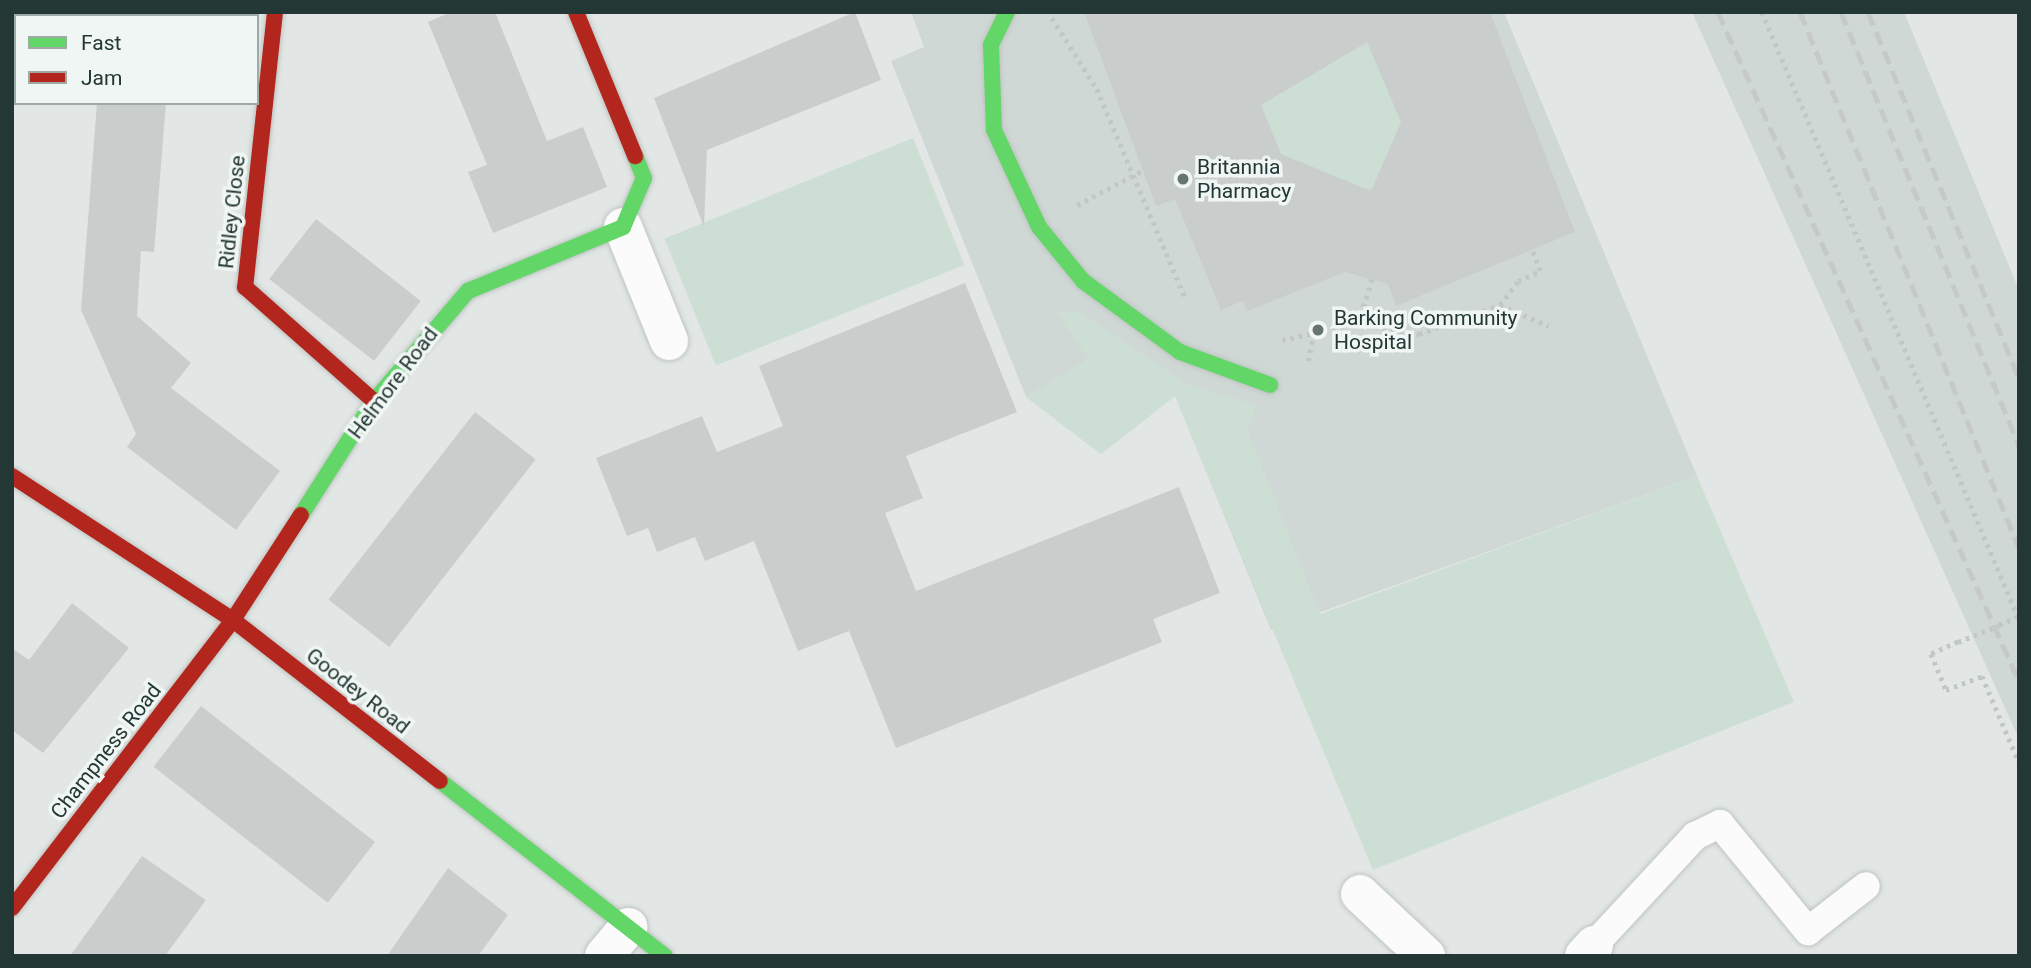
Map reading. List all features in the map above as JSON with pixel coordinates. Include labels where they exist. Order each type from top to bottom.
[{"type":"street","name":"Ridley Close","points":[[275,12],[245,287],[374,401]]},
{"type":"street","points":[[576,12],[644,178],[623,227],[659,345]]},
{"type":"street","points":[[1007,12],[991,45],[994,130],[1039,227],[1083,281],[1180,352],[1270,385]]},
{"type":"street","name":"Helmore Road","points":[[233,620],[374,401],[468,291],[623,227]]},
{"type":"street","name":"Goodey Road","points":[[12,477],[73,510],[233,620],[665,956]]},
{"type":"street","name":"Champness Road","points":[[12,908],[233,620]]},
{"type":"street","points":[[1360,894],[1426,956]]},
{"type":"street","points":[[604,956],[628,927]]},
{"type":"lane","points":[[1589,950],[1695,836],[1720,824],[1808,931],[1866,886]]},
{"type":"path","points":[[1048,12],[1097,89],[1189,305]]},
{"type":"path","points":[[1762,12],[2018,617],[1931,654],[1946,690],[1982,676],[2019,762]]},
{"type":"path","points":[[1039,227],[1142,172]]},
{"type":"path","points":[[1277,341],[1358,323],[1419,334],[1500,305],[1518,281],[1540,271],[1532,250]]},
{"type":"path","points":[[1358,323],[1372,279]]},
{"type":"path","points":[[1500,305],[1549,326]]},
{"type":"shaded area","name":"Barking Community Hospital","points":[[911,12],[1504,12],[1697,476],[1271,630],[1175,396],[1101,454],[1026,397],[891,61],[924,47]]},
{"type":"shaded area","points":[[1692,12],[1904,12],[2019,290],[2019,739]]},
{"type":"green space","points":[[1368,45],[1401,122],[1373,186],[1354,194],[1350,183],[1281,154],[1255,90],[1299,83],[1322,64]]},
{"type":"green space","points":[[913,138],[964,265],[716,365],[665,238]]},
{"type":"green space","points":[[1058,312],[1079,312],[1187,384],[1257,405],[1247,430],[1320,614],[1697,476],[1794,702],[1373,870],[1175,396],[1101,454],[1026,397],[1088,359]]},
{"type":"building","points":[[451,12],[495,12],[547,141],[583,127],[607,187],[493,233],[468,172],[487,165],[428,22]]},
{"type":"building","points":[[855,12],[881,80],[707,150],[704,227],[654,98]]},
{"type":"building","points":[[1084,12],[1490,12],[1575,232],[1396,306],[1388,284],[1345,272],[1247,311],[1243,301],[1221,310],[1175,199],[1156,206]],"holes":[[[1367,42],[1401,122],[1371,191],[1281,154],[1261,105]]]},
{"type":"building","points":[[97,105],[166,105],[154,252],[141,251],[137,316],[191,363],[171,388],[280,471],[236,530],[127,447],[136,434],[81,310]]},
{"type":"building","points":[[316,219],[421,301],[374,361],[269,279]]},
{"type":"building","points":[[965,283],[1017,412],[906,456],[923,498],[885,513],[916,591],[1179,487],[1220,593],[1153,619],[1162,642],[896,748],[849,631],[798,651],[754,541],[705,561],[695,537],[657,552],[648,528],[627,536],[596,458],[702,416],[717,452],[783,426],[759,366]]},
{"type":"building","points":[[475,412],[536,459],[389,647],[328,600]]},
{"type":"building","points":[[72,603],[129,648],[43,753],[12,730],[12,648],[29,660]]},
{"type":"building","points":[[201,706],[375,842],[328,903],[154,767]]},
{"type":"building","points":[[142,856],[206,900],[165,956],[70,956]]},
{"type":"building","points":[[448,868],[508,915],[478,956],[387,956]]},
{"type":"railway","points":[[1718,12],[2019,681]]},
{"type":"railway","points":[[1800,12],[2019,548]]},
{"type":"railway","points":[[1841,12],[2019,447]]},
{"type":"railway","points":[[1868,12],[2019,379]]},
{"type":"traffic: fast","points":[[1007,12],[991,45],[994,130],[1039,227],[1083,281],[1180,352],[1270,385]]},
{"type":"traffic: fast","points":[[301,515],[374,401],[468,291],[623,227],[644,178],[635,156]]},
{"type":"traffic: fast","points":[[440,781],[665,956]]},
{"type":"traffic: jam","points":[[275,12],[245,287],[374,401]]},
{"type":"traffic: jam","points":[[576,12],[635,156]]},
{"type":"traffic: jam","points":[[12,476],[233,620],[440,781]]},
{"type":"traffic: jam","points":[[12,908],[233,620],[301,515]]},
{"type":"place","name":"Britannia Pharmacy","points":[[1183,179]]},
{"type":"place","name":"Barking Community Hospital","points":[[1318,330]]}]
